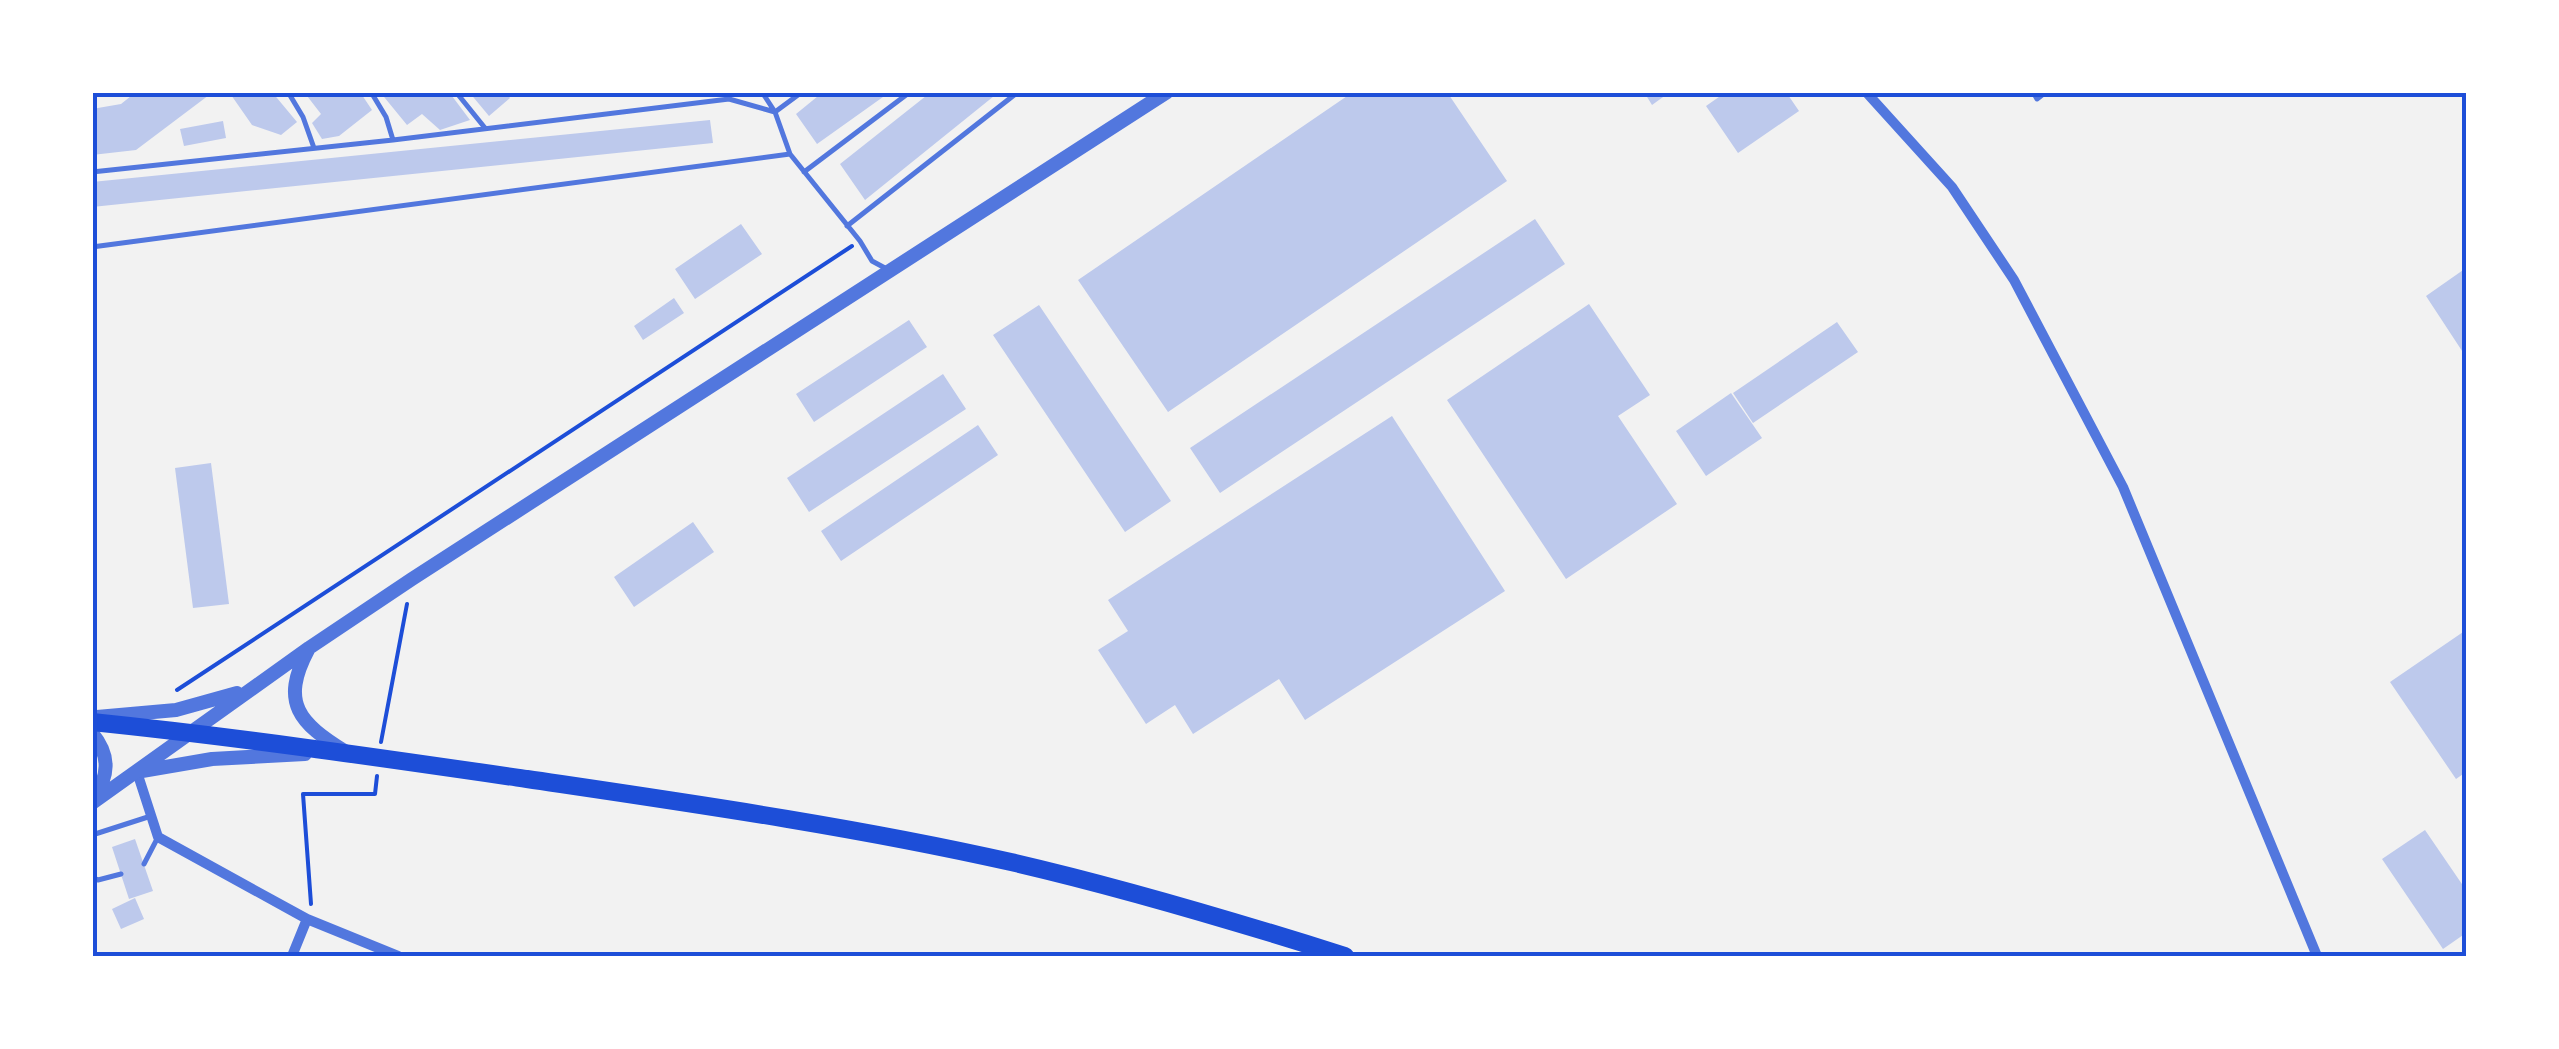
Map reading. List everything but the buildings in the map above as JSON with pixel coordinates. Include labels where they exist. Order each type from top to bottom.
[{"type":"highway","points":[[92,720],[346,752],[744,812],[1010,862],[1190,907],[1345,956]]},
{"type":"street","points":[[92,802],[412,580],[1167,92]]},
{"type":"street","points":[[1866,92],[1952,187],[2014,280],[2105,453],[2317,956]]},
{"type":"street","points":[[92,720],[213,702],[260,684],[310,648]]},
{"type":"street","points":[[310,648],[298,670],[294,704],[304,721],[346,752]]},
{"type":"street","points":[[92,733],[106,757],[103,786],[92,802]]},
{"type":"street","points":[[137,772],[212,759],[346,752]]},
{"type":"street","points":[[137,772],[158,837],[307,919],[398,956]]},
{"type":"street","points":[[292,956],[307,919]]},
{"type":"lane","points":[[92,94],[104,92]]},
{"type":"lane","points":[[288,92],[303,117],[314,148]]},
{"type":"lane","points":[[371,92],[386,117],[393,140]]},
{"type":"lane","points":[[456,92],[485,128]]},
{"type":"lane","points":[[762,92],[775,112],[790,154],[872,261],[892,271]]},
{"type":"lane","points":[[775,112],[802,92]]},
{"type":"lane","points":[[804,172],[910,92]]},
{"type":"lane","points":[[848,226],[1018,92]]},
{"type":"lane","points":[[2033,92],[2037,98],[2046,92]]},
{"type":"lane","points":[[92,172],[729,98],[775,112]]},
{"type":"lane","points":[[92,247],[790,154]]},
{"type":"lane","points":[[92,835],[152,816]]},
{"type":"lane","points":[[144,864],[158,837]]},
{"type":"lane","points":[[92,877],[98,880],[121,874]]},
{"type":"path","points":[[177,690],[860,241]]},
{"type":"path","points":[[386,702],[412,580]]},
{"type":"path","points":[[307,919],[312,897],[303,794],[375,794]]}]
